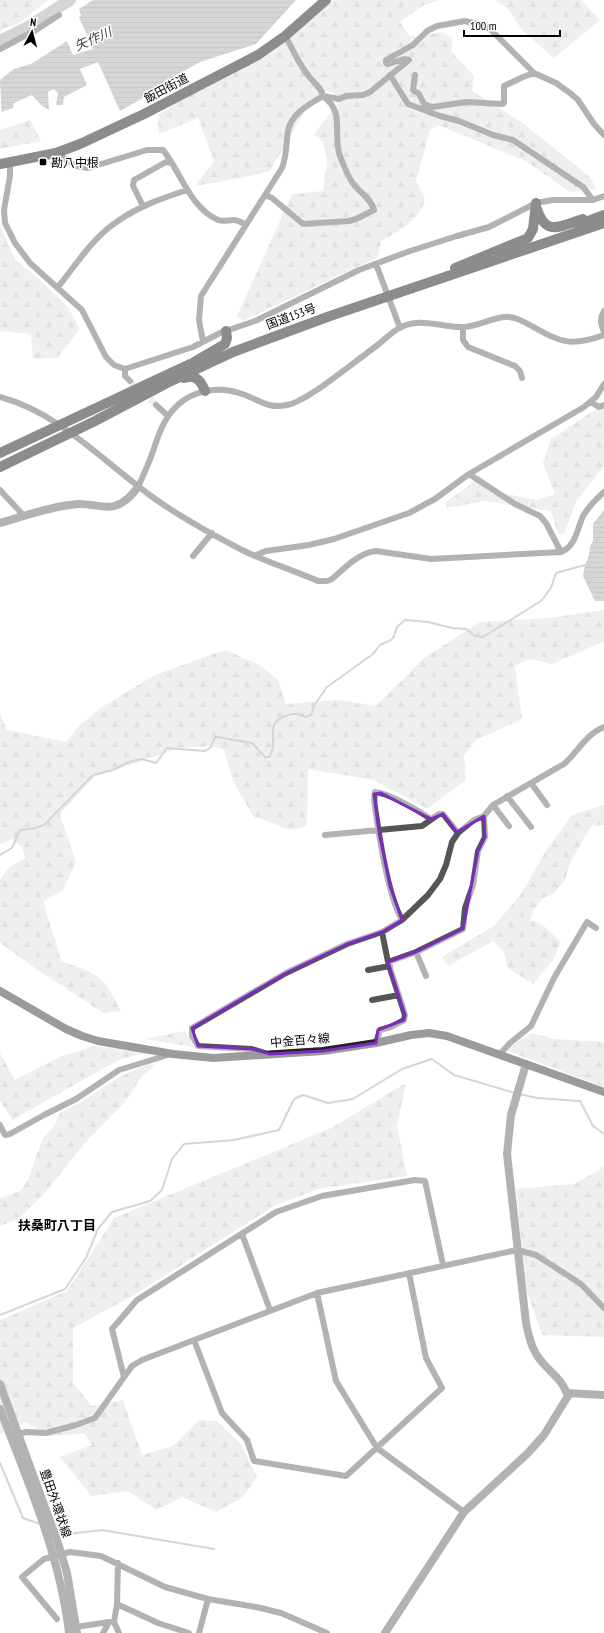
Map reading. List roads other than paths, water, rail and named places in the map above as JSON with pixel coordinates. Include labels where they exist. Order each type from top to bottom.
[{"type":"highway","name":"飯田街道","points":[[5,164],[56,153],[80,144],[144,114],[258,55],[285,36],[326,0]]},
{"type":"highway","points":[[536,203],[541,219],[550,227],[604,215]]},
{"type":"highway","points":[[453,269],[528,238],[533,229],[536,203]]},
{"type":"highway","name":"国道153号","points":[[0,453],[194,362],[296,321],[453,269],[604,215]]},
{"type":"highway","name":"国道153号","points":[[0,467],[94,421],[148,392],[233,352],[330,316],[604,224]]},
{"type":"highway","points":[[194,362],[225,344],[227,338],[226,331]]},
{"type":"highway","points":[[206,391],[205,376],[207,368],[233,352]]},
{"type":"highway","points":[[148,392],[188,376],[199,379],[206,391]]},
{"type":"main road","name":"中金百々線","points":[[0,991],[66,1029],[82,1036],[98,1041],[173,1054],[213,1058],[323,1051],[429,1033],[447,1036],[604,1092]]},
{"type":"street","points":[[0,49],[36,30],[59,15]]},
{"type":"street","points":[[203,342],[199,320],[201,296],[206,285],[224,261],[245,224],[284,164],[288,130],[292,122],[305,107],[323,96],[339,99],[346,96],[363,95],[370,92],[409,60],[404,59],[388,64],[386,63],[386,60],[413,45],[431,28],[444,24],[461,22],[473,23],[490,30],[534,73],[556,83],[578,100],[594,124],[604,135]]},
{"type":"street","points":[[265,195],[272,198],[303,224],[349,221],[374,210],[372,204],[350,179],[339,154],[337,140],[338,117],[331,104],[323,96],[321,89],[298,64],[285,36]]},
{"type":"street","points":[[415,75],[413,90],[419,94],[424,104],[432,107],[468,102],[502,104],[504,102],[504,86],[534,73]]},
{"type":"street","points":[[390,75],[408,104],[440,116],[459,121],[493,135],[513,140],[583,187],[593,200]]},
{"type":"street","points":[[56,153],[76,166],[88,168],[147,150],[163,150],[187,190],[201,207],[212,216],[224,221],[236,221],[245,224]]},
{"type":"street","points":[[143,206],[133,186],[134,180],[166,162],[172,163]]},
{"type":"street","points":[[5,164],[10,176],[4,210],[5,223],[15,243],[30,262],[82,310],[106,356],[114,365],[125,369],[181,352],[226,331],[255,321],[359,270],[457,236],[489,227],[536,203],[553,200],[593,200],[604,196]]},
{"type":"street","points":[[58,287],[91,246],[117,221],[143,206],[187,190]]},
{"type":"street","points":[[376,264],[400,328]]},
{"type":"street","points":[[0,523],[77,504],[92,504],[109,507],[124,502],[138,487],[148,465],[157,437],[168,416],[184,400],[206,391],[229,390],[246,395],[273,407],[289,405],[305,397],[326,383],[400,328],[415,322],[463,327],[509,316],[555,338],[568,342],[591,340],[604,334],[600,319],[604,311]]},
{"type":"street","points":[[463,327],[463,340],[468,347],[515,366],[520,371],[522,378]]},
{"type":"street","points":[[125,369],[125,376],[130,381]]},
{"type":"street","points":[[256,555],[266,551],[309,545],[334,539],[404,515],[434,499],[469,474],[574,414],[596,397],[604,384]]},
{"type":"street","points":[[0,397],[18,402],[47,417],[80,439],[138,487],[162,504],[212,533],[243,550],[318,581],[332,579],[359,557],[369,552],[376,551],[431,559],[561,552],[567,550],[571,545],[590,505],[604,492]]},
{"type":"street","points":[[591,402],[599,407],[604,405]]},
{"type":"street","points":[[156,405],[168,416]]},
{"type":"street","points":[[469,474],[515,504],[540,516],[546,523],[561,552]]},
{"type":"street","points":[[0,490],[24,516]]},
{"type":"street","points":[[193,556],[212,533]]},
{"type":"street","points":[[270,1054],[252,1049],[198,1046],[192,1036],[192,1028],[286,973],[347,944],[382,932],[402,920],[418,906],[440,878],[446,865],[452,842],[458,833],[474,820],[484,816],[493,805],[564,764],[593,733],[604,727]]},
{"type":"street","points":[[531,783],[547,805]]},
{"type":"street","points":[[402,920],[390,886],[378,830],[374,792],[381,793],[397,800],[431,819]]},
{"type":"street","points":[[507,796],[531,827]]},
{"type":"street","points":[[493,805],[509,826]]},
{"type":"street","points":[[325,835],[424,826],[438,814],[443,814],[458,833]]},
{"type":"street","points":[[368,970],[389,964],[463,929],[465,908],[473,885],[478,851],[485,837],[484,816]]},
{"type":"street","points":[[500,1054],[510,1043],[531,1026],[554,978],[588,922],[596,928]]},
{"type":"street","points":[[376,1042],[380,1030],[391,1027],[404,1020],[405,1015],[389,964],[382,932]]},
{"type":"street","points":[[416,952],[426,976]]},
{"type":"street","points":[[372,1000],[399,995]]},
{"type":"street","points":[[0,1125],[5,1135],[10,1134],[76,1098],[119,1070],[173,1054]]},
{"type":"street","points":[[526,1064],[511,1115],[507,1154],[526,1323],[529,1341],[541,1361],[564,1385],[568,1396]]},
{"type":"street","points":[[124,1377],[112,1329],[130,1307],[138,1300],[276,1212],[322,1196],[415,1180],[425,1181],[443,1265]]},
{"type":"street","points":[[242,1234],[270,1310]]},
{"type":"street","points":[[19,1434],[26,1432],[46,1433],[95,1418],[132,1366],[142,1360],[270,1310],[316,1294],[443,1265],[517,1250],[536,1255],[581,1284],[604,1308]]},
{"type":"street","points":[[194,1340],[222,1413],[248,1440],[254,1461],[346,1476],[442,1388],[426,1358],[409,1273]]},
{"type":"street","points":[[316,1294],[336,1381],[377,1448],[464,1512]]},
{"type":"street","name":"豊田外環状線","points":[[0,1384],[44,1502],[67,1573],[76,1630]]},
{"type":"street","points":[[385,1633],[464,1512],[528,1453],[544,1435],[568,1396],[567,1393],[604,1395]]},
{"type":"street","name":"豊田外環状線","points":[[0,1409],[38,1509],[64,1600],[69,1633]]},
{"type":"street","points":[[58,1619],[22,1577],[44,1559],[70,1552],[101,1556],[164,1586],[208,1599],[281,1613],[326,1633]]},
{"type":"street","points":[[103,1633],[111,1622],[117,1604],[118,1563]]},
{"type":"street","points":[[199,1633],[208,1599]]},
{"type":"street","points":[[117,1604],[158,1623],[189,1633]]},
{"type":"street","points":[[76,1630],[111,1622]]},
{"type":"street","points":[[111,1622],[119,1633]]},
{"type":"street","points":[[308,1633],[312,1626]]},
{"type":"water","points":[[93,0],[296,0],[256,44],[200,62],[155,88],[141,99],[120,111],[98,62],[80,69],[87,85],[64,97],[63,105],[56,105],[58,93],[54,89],[48,92],[49,110],[42,106],[32,95],[14,103],[13,108],[1,112],[0,80],[14,69],[31,64],[67,41],[73,55],[93,49],[79,17],[81,16],[79,9]]},
{"type":"water","points":[[604,510],[604,601],[595,601],[583,576],[590,546],[593,541],[593,524]]},
{"type":"waterway","name":"矢作川","points":[[0,41],[28,27],[70,0]]},
{"type":"waterway","points":[[0,855],[12,848],[20,830],[44,825],[93,775],[113,770],[136,760],[142,759],[156,763],[167,748],[205,751],[211,747],[215,737],[217,737],[252,743],[265,757],[269,757],[273,745],[273,729],[278,719],[292,714],[300,714],[306,717],[311,715],[315,704],[327,687],[373,654],[380,645],[391,640],[397,627],[405,620],[428,622],[452,628],[466,629],[475,636],[483,637],[541,601],[551,588],[556,573],[585,565]]},
{"type":"waterway","points":[[0,1315],[65,1289],[86,1258],[98,1229],[112,1212],[150,1201],[162,1190],[172,1159],[184,1144],[234,1140],[279,1130],[294,1099],[303,1095],[328,1103],[353,1099],[402,1069],[432,1059],[454,1075],[515,1093]]},
{"type":"waterway","points":[[519,1094],[537,1098],[580,1101],[593,1126],[604,1134]]},
{"type":"waterway","points":[[0,1463],[23,1518],[40,1524]]},
{"type":"waterway","points":[[56,1529],[68,1534],[102,1530],[214,1549]]},
{"type":"tunnel","points":[[130,381],[156,405]]},
{"type":"place","name":"勘八中根","points":[[43,162]]},
{"type":"district","name":"扶桑町八丁目","points":[[57,1225]]}]
